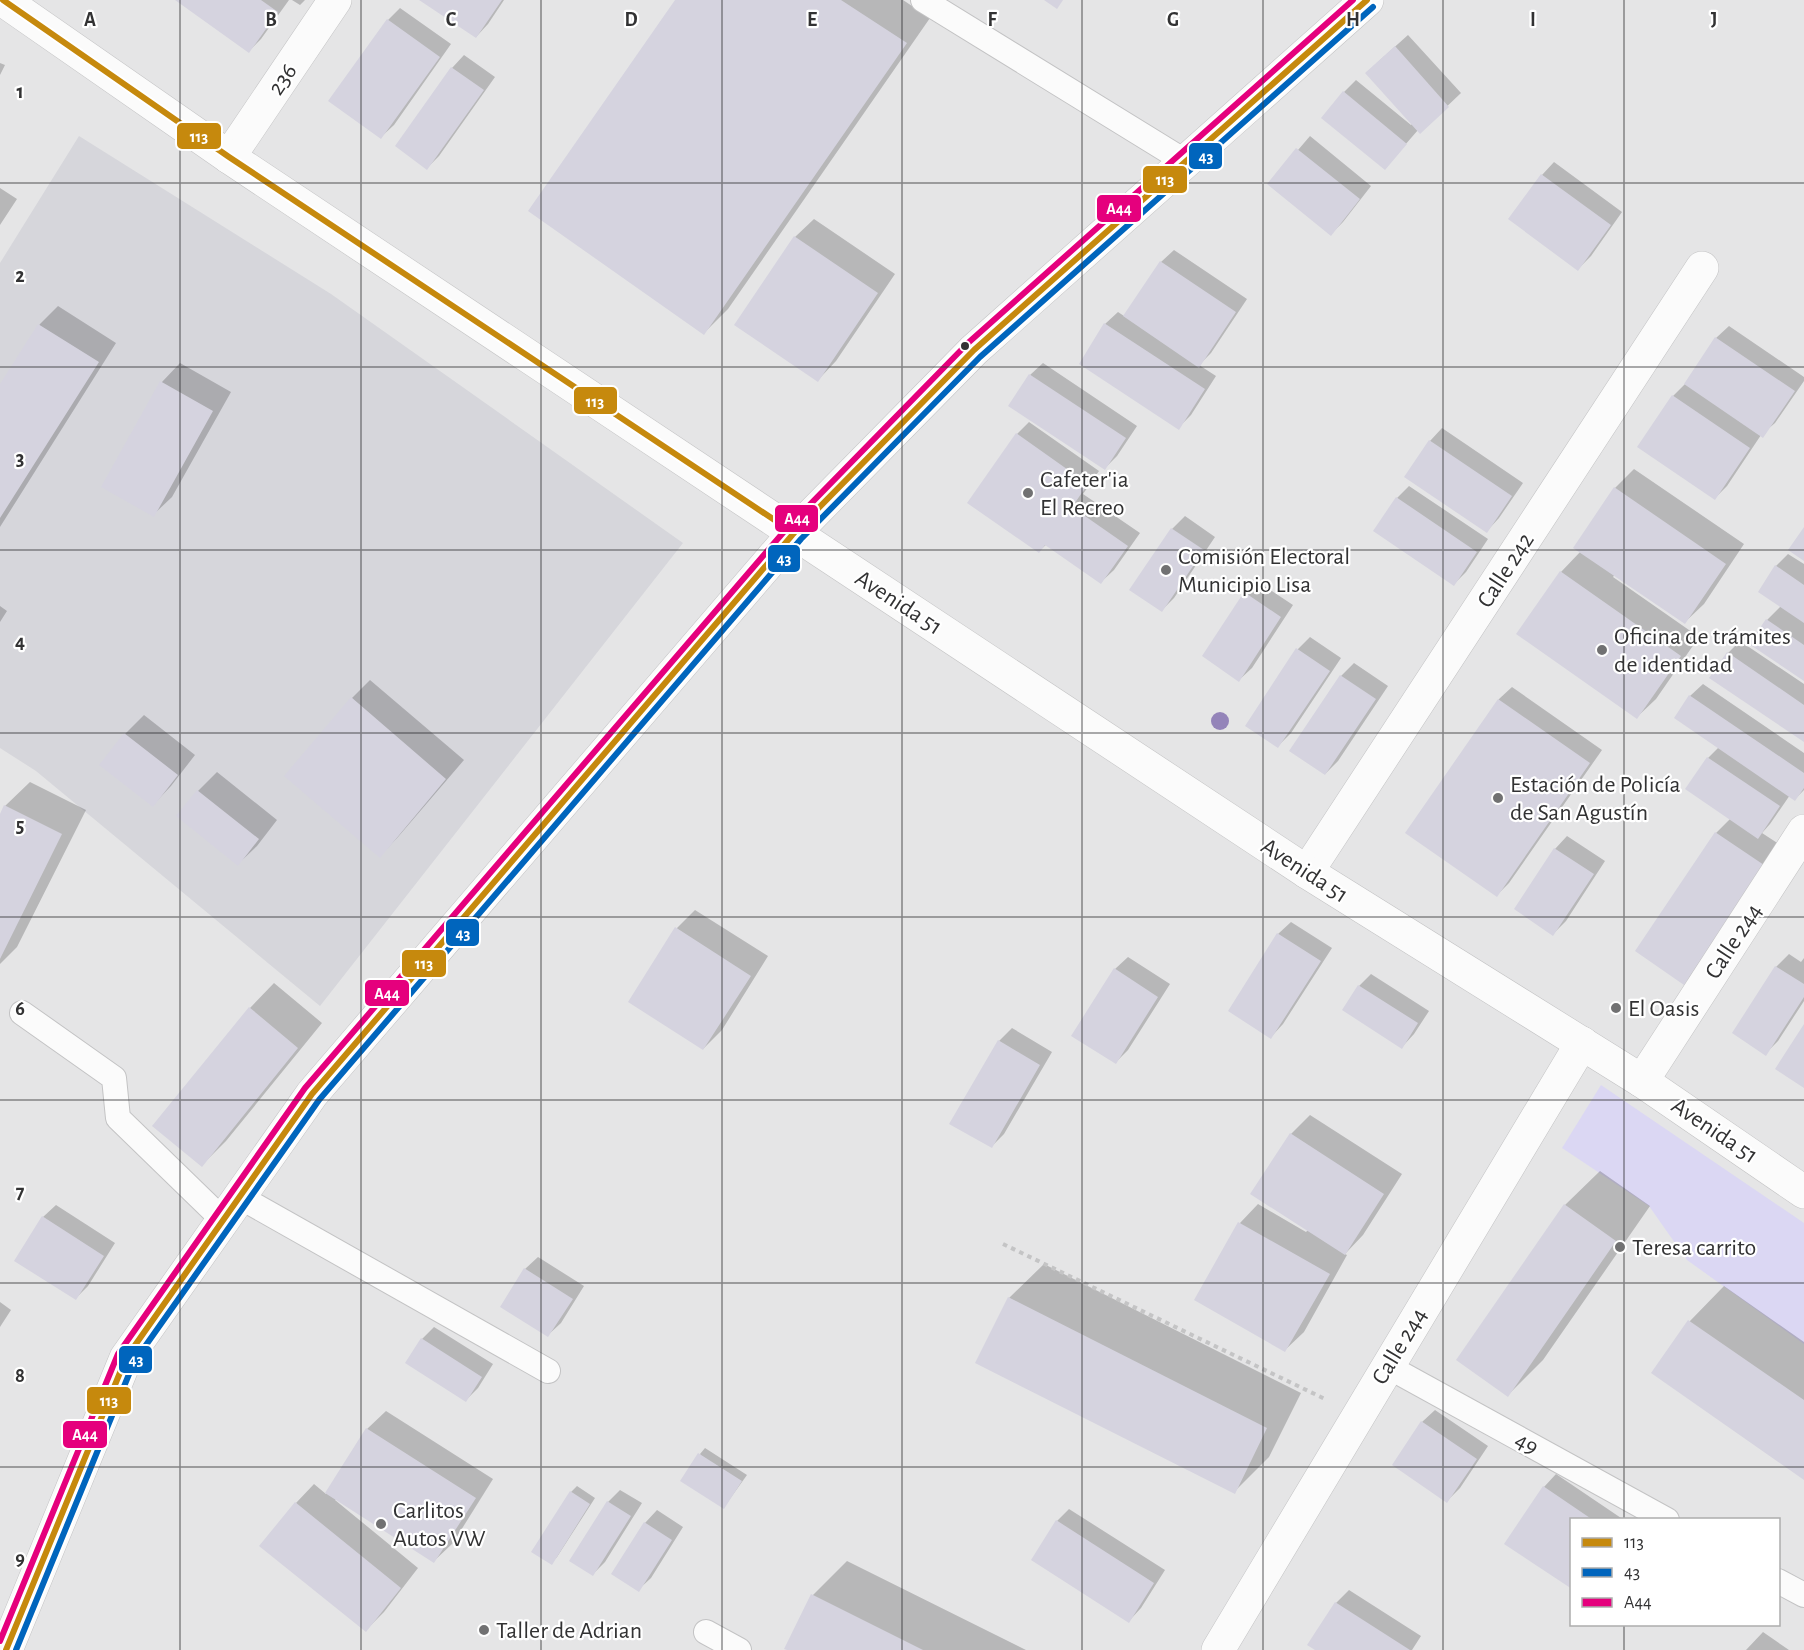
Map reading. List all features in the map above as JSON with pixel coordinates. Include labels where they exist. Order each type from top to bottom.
[{"type":"street","name":"Avenida 51","points":[[3,0],[229,157],[794,533],[1307,872],[1642,1081],[1804,1192]]},
{"type":"street","name":"236","points":[[229,157],[335,0]]},
{"type":"street","points":[[6,1650],[126,1358],[312,1094],[794,533],[974,350],[1367,0]]},
{"type":"street","name":"Calle 242","points":[[1307,872],[1702,268]]},
{"type":"street","name":"Calle 244","points":[[1642,1081],[1804,831]]},
{"type":"street","name":"Calle 244","points":[[1218,1650],[1582,1043]]},
{"type":"lane","points":[[923,0],[1186,162]]},
{"type":"lane","points":[[22,1013],[114,1078],[118,1118],[232,1209],[548,1371]]},
{"type":"lane","name":"49","points":[[1388,1366],[1663,1518]]},
{"type":"lane","points":[[1780,1582],[1804,1595]]},
{"type":"lane","points":[[706,1632],[739,1650]]},
{"type":"path","points":[[1003,1244],[1358,1415]]},
{"type":"shaded area","points":[[79,136],[331,294],[683,543],[320,1006],[36,771],[0,748],[0,263]]},
{"type":"shaded area","points":[[1601,1085],[1804,1223],[1804,1344],[1687,1260],[1649,1206],[1562,1148]]},
{"type":"building","points":[[175,0],[261,0],[278,12],[249,53]]},
{"type":"building","points":[[419,0],[502,0],[476,38]]},
{"type":"building","points":[[675,0],[841,0],[907,43],[704,335],[528,211]]},
{"type":"building","points":[[1044,0],[1063,0],[1057,9]]},
{"type":"building","points":[[387,19],[440,57],[381,139],[328,101]]},
{"type":"building","points":[[1395,46],[1449,107],[1420,134],[1365,73]]},
{"type":"building","points":[[451,67],[484,90],[427,170],[395,146]]},
{"type":"building","points":[[1343,91],[1407,144],[1385,170],[1321,118]]},
{"type":"building","points":[[1296,148],[1360,199],[1331,236],[1267,184]]},
{"type":"building","points":[[1541,174],[1611,225],[1578,271],[1508,219]]},
{"type":"building","points":[[794,236],[878,293],[818,382],[734,325]]},
{"type":"building","points":[[1160,261],[1236,312],[1199,368],[1123,316]]},
{"type":"building","points":[[1104,323],[1205,389],[1179,430],[1079,364]]},
{"type":"building","points":[[38,324],[99,362],[0,518],[0,384]]},
{"type":"building","points":[[1715,337],[1795,391],[1763,438],[1684,384]]},
{"type":"building","points":[[1029,374],[1126,438],[1105,470],[1008,406]]},
{"type":"building","points":[[160,381],[213,411],[154,517],[101,487]]},
{"type":"building","points":[[1672,395],[1750,448],[1715,500],[1637,447]]},
{"type":"building","name":"Cafeter'ia El Recreo","points":[[1016,433],[1088,484],[1072,507],[1128,546],[1101,584],[1045,545],[1039,553],[967,503]]},
{"type":"building","points":[[1429,440],[1512,496],[1487,533],[1404,477]]},
{"type":"building","points":[[1614,487],[1726,564],[1685,624],[1573,548]]},
{"type":"building","points":[[1396,497],[1477,552],[1454,586],[1373,531]]},
{"type":"building","points":[[1804,527],[1804,561],[1788,550]]},
{"type":"building","name":"Comisión Electoral Municipio Lisa","points":[[1171,528],[1204,550],[1162,612],[1129,590]]},
{"type":"building","points":[[1775,565],[1804,585],[1804,623],[1758,592]]},
{"type":"building","points":[[1560,571],[1681,656],[1637,719],[1516,634]]},
{"type":"building","points":[[1244,592],[1281,617],[1239,682],[1202,656]]},
{"type":"building","points":[[1766,619],[1804,645],[1804,681],[1749,644]]},
{"type":"building","points":[[1296,648],[1330,671],[1278,748],[1245,726]]},
{"type":"building","points":[[1727,652],[1804,705],[1804,742],[1709,678]]},
{"type":"building","points":[[1340,675],[1376,699],[1325,775],[1289,751]]},
{"type":"building","points":[[1689,695],[1804,773],[1804,788],[1795,801],[1674,718]]},
{"type":"building","points":[[351,697],[446,779],[380,858],[284,776]]},
{"type":"building","name":"Estación de Policía de San Agustín","points":[[1498,699],[1590,763],[1497,897],[1405,833]]},
{"type":"building","points":[[124,733],[178,775],[153,807],[99,765]]},
{"type":"building","points":[[1707,757],[1780,806],[1758,839],[1685,789]]},
{"type":"building","points":[[197,790],[259,839],[238,866],[176,816]]},
{"type":"building","points":[[4,805],[62,834],[0,959],[0,814]]},
{"type":"building","points":[[1715,832],[1764,865],[1684,985],[1635,951]]},
{"type":"building","points":[[1554,848],[1594,874],[1553,936],[1514,909]]},
{"type":"building","points":[[675,927],[751,976],[703,1050],[628,1002]]},
{"type":"building","points":[[1277,933],[1321,961],[1271,1039],[1228,1011]]},
{"type":"building","points":[[1775,966],[1804,984],[1804,997],[1766,1056],[1732,1033]]},
{"type":"building","points":[[1114,968],[1158,997],[1116,1064],[1071,1036]]},
{"type":"building","points":[[1358,985],[1418,1023],[1402,1049],[1342,1010]]},
{"type":"building","points":[[249,1007],[298,1048],[202,1167],[152,1126]]},
{"type":"building","points":[[1804,1024],[1804,1088],[1775,1069]]},
{"type":"building","points":[[998,1040],[1040,1065],[992,1148],[949,1124]]},
{"type":"building","points":[[1290,1133],[1384,1194],[1345,1255],[1250,1194]]},
{"type":"building","points":[[1564,1204],[1616,1241],[1508,1397],[1456,1360]]},
{"type":"building","points":[[42,1216],[104,1256],[76,1300],[14,1261]]},
{"type":"building","points":[[1238,1222],[1330,1274],[1285,1352],[1194,1300]]},
{"type":"building","points":[[524,1268],[573,1299],[548,1337],[500,1307]]},
{"type":"building","points":[[1008,1297],[1267,1428],[1235,1494],[975,1363]]},
{"type":"building","points":[[1688,1320],[1804,1400],[1804,1480],[1651,1373]]},
{"type":"building","points":[[421,1338],[482,1377],[466,1402],[405,1363]]},
{"type":"building","points":[[1421,1421],[1477,1459],[1447,1503],[1392,1465]]},
{"type":"building","points":[[366,1428],[476,1498],[434,1563],[325,1493]]},
{"type":"building","points":[[698,1453],[742,1481],[724,1509],[680,1481]]},
{"type":"building","points":[[1543,1486],[1590,1518],[1570,1518],[1570,1588],[1504,1544]]},
{"type":"building","points":[[570,1491],[590,1504],[552,1565],[531,1552]]},
{"type":"building","points":[[607,1501],[631,1516],[593,1576],[569,1561]]},
{"type":"building","points":[[295,1502],[401,1588],[366,1632],[259,1546]]},
{"type":"building","points":[[1056,1520],[1154,1583],[1129,1623],[1031,1560]]},
{"type":"building","points":[[644,1522],[672,1540],[639,1592],[611,1574]]},
{"type":"building","points":[[811,1594],[923,1650],[784,1649]]},
{"type":"building","points":[[1335,1602],[1410,1650],[1315,1650],[1307,1645]]},
{"type":"transit line","name":"113","points":[[3,0],[229,157],[794,533]]},
{"type":"transit line","name":"A44","points":[[0,1641],[118,1354],[305,1088],[788,527],[968,343],[1353,0]]},
{"type":"transit line","name":"113","points":[[6,1650],[126,1358],[312,1094],[794,533],[974,350],[1367,0]]},
{"type":"transit line","name":"43","points":[[16,1650],[134,1362],[319,1100],[801,539],[980,357],[1373,7]]},
{"type":"place","name":"Cafeter'ia El Recreo","points":[[1028,493]]},
{"type":"place","name":"Comisión Electoral Municipio Lisa","points":[[1166,570]]},
{"type":"place","name":"Oficina de trámites de identidad","points":[[1602,650]]},
{"type":"place","name":"Estación de Policía de San Agustín","points":[[1498,798]]},
{"type":"place","name":"El Oasis","points":[[1616,1008]]},
{"type":"place","name":"Teresa carrito","points":[[1620,1247]]},
{"type":"place","name":"Carlitos Autos VW","points":[[381,1524]]},
{"type":"place","name":"Taller de Adrian","points":[[484,1630]]}]
